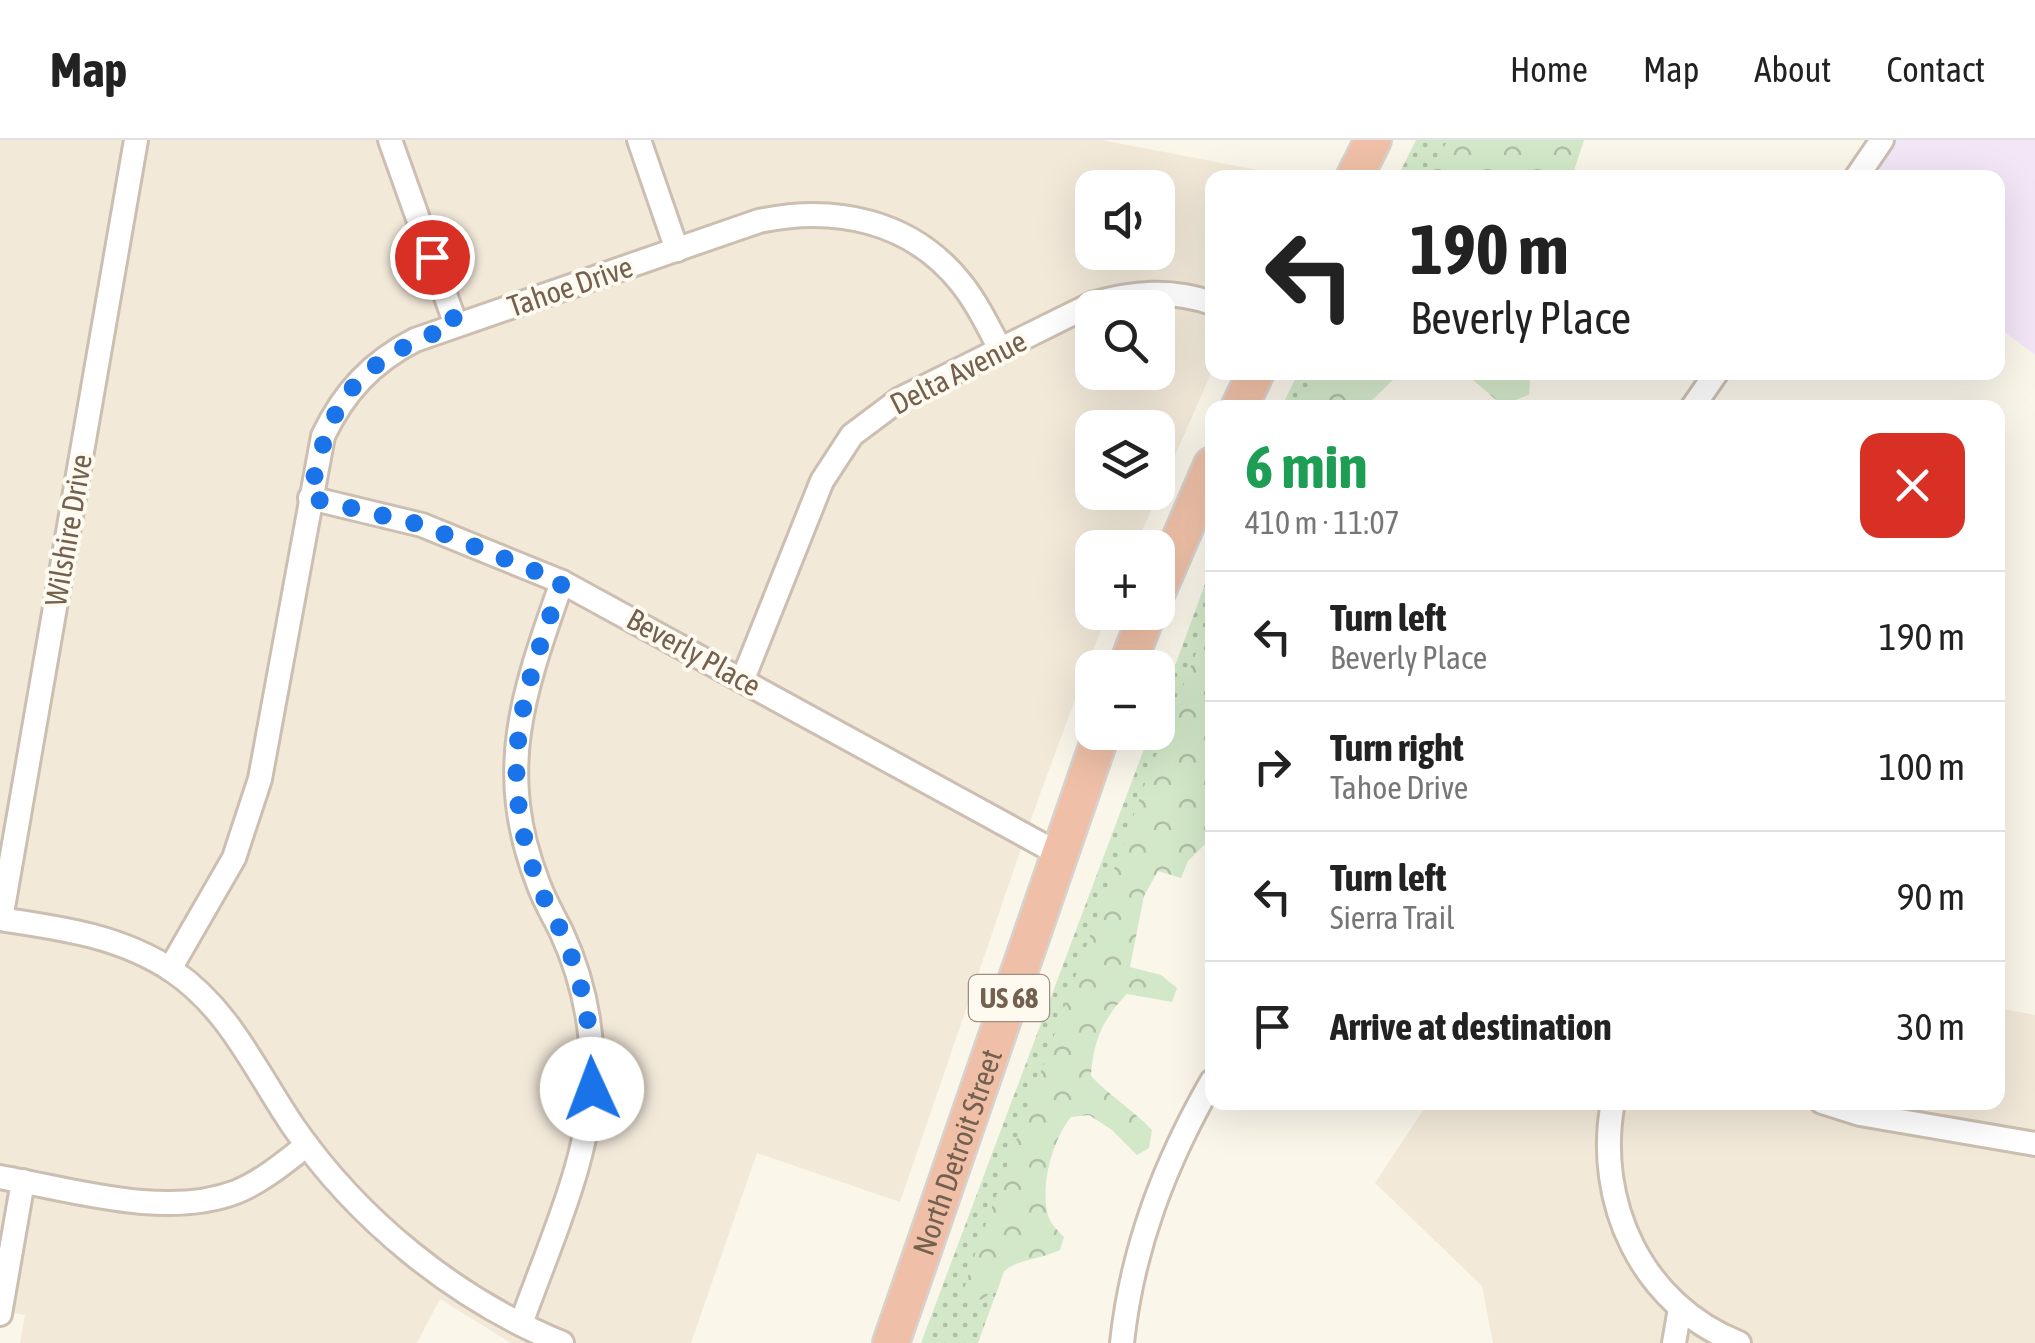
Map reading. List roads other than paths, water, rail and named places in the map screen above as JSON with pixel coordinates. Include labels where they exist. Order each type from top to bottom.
[{"type":"highway","points":[[1358,170],[1373,140]]},
{"type":"highway","points":[[1175,551],[1205,481]]},
{"type":"highway","name":"North Detroit Street","points":[[891,1343],[1096,750]]},
{"type":"street","name":"Wilshire Drive","points":[[0,919],[136,140]]},
{"type":"street","points":[[390,140],[456,325]]},
{"type":"street","points":[[639,140],[676,250]]},
{"type":"street","points":[[1861,170],[1882,140]]},
{"type":"street","name":"Tahoe Drive","points":[[170,969],[234,858],[260,779],[323,436],[352,387],[396,350],[456,325],[787,215],[830,214],[869,221],[908,238],[945,266],[974,301],[1000,349]]},
{"type":"street","name":"Delta Avenue","points":[[743,679],[822,481],[842,447],[863,424],[888,406],[1092,304],[1157,293],[1205,302]]},
{"type":"street","name":"Beverly Place","points":[[310,498],[422,525],[562,582],[1058,854]]},
{"type":"street","points":[[521,1324],[577,1165],[592,1089],[591,1040],[582,990],[562,932],[536,880],[525,843],[516,783],[516,740],[523,699],[562,582]]},
{"type":"street","points":[[0,919],[116,941],[170,969],[203,995],[231,1026],[308,1145],[359,1204],[409,1250],[464,1291],[562,1343]]},
{"type":"street","points":[[1123,1340],[1132,1274],[1150,1213],[1180,1140],[1205,1094]]},
{"type":"street","points":[[1613,1110],[1608,1159],[1620,1221],[1639,1260],[1680,1308],[1738,1343]]},
{"type":"street","points":[[1847,1110],[2035,1144]]},
{"type":"street","points":[[0,1314],[12,1179],[150,1203],[192,1203],[236,1192],[256,1182],[308,1145]]},
{"type":"street","points":[[1674,1343],[1680,1308]]}]
